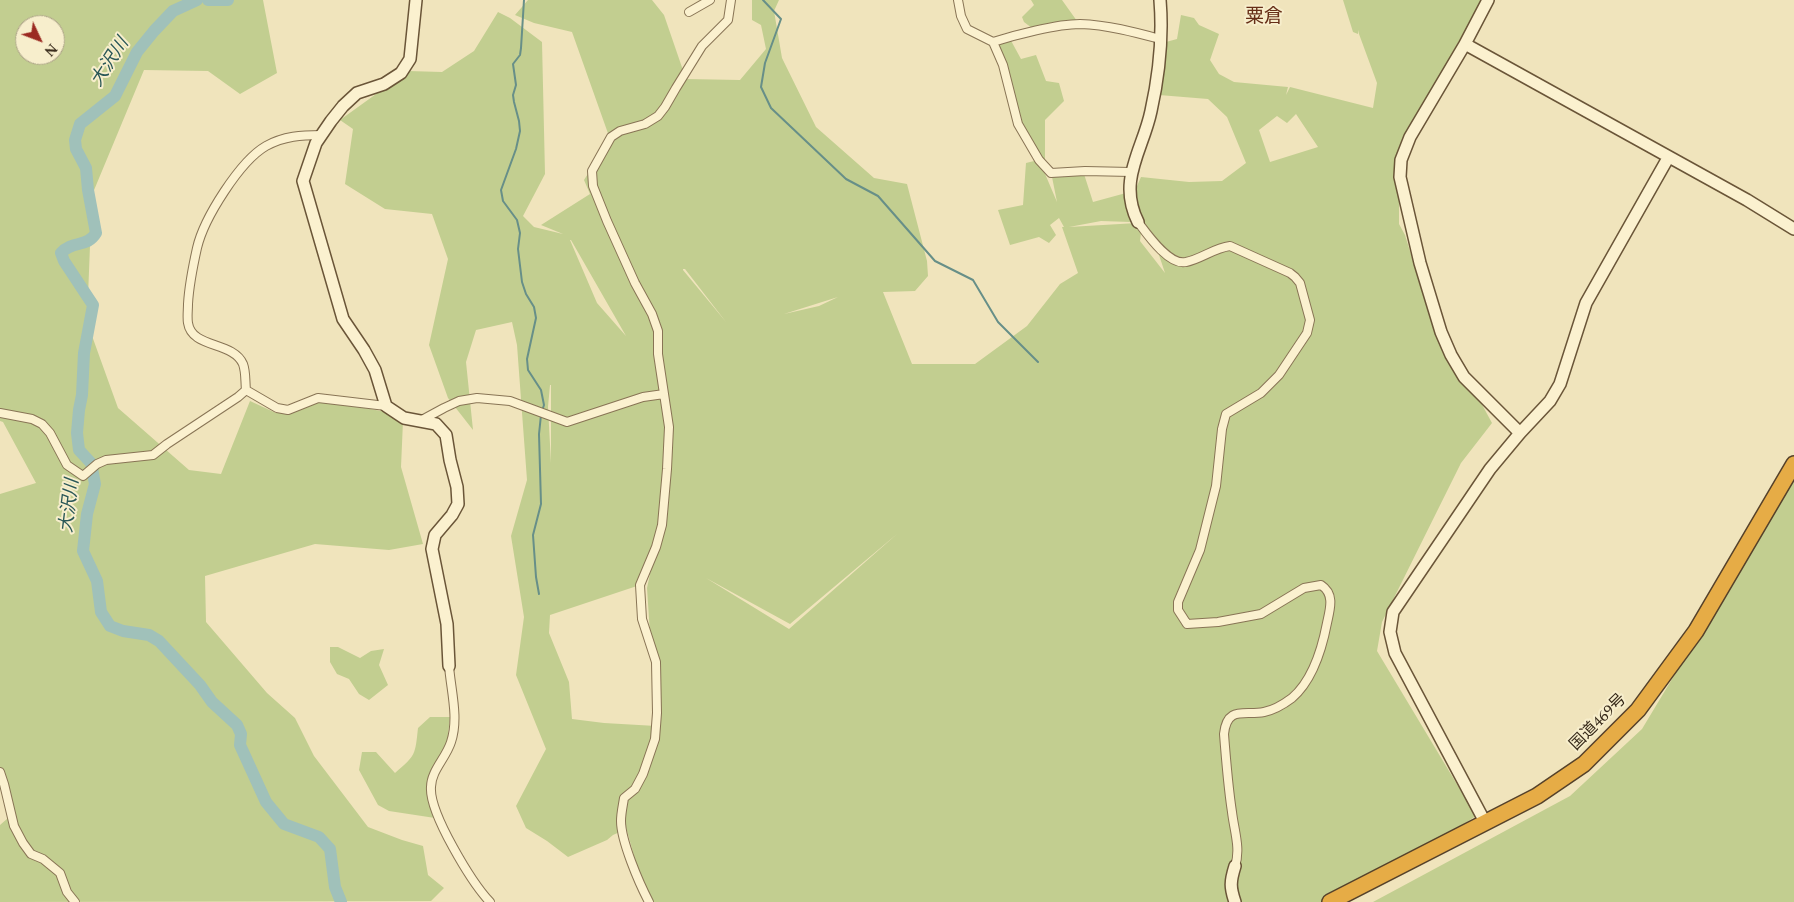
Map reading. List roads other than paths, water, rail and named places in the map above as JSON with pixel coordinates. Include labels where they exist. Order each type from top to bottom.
[{"type":"highway","name":"国道469号","points":[[1330,902],[1537,796],[1584,764],[1638,710],[1696,631],[1794,464]]},
{"type":"street","points":[[386,406],[375,370],[364,350],[343,320],[302,181],[310,157],[321,135],[331,121],[357,93],[384,84],[400,73],[410,59],[416,0]]},
{"type":"street","points":[[689,12],[710,0]]},
{"type":"street","points":[[649,902],[630,856],[621,822],[624,798],[635,789],[644,774],[655,740],[657,713],[656,662],[642,619],[640,585],[656,547],[662,525],[668,469],[668,436],[658,354],[658,331],[652,314],[635,283],[607,222],[593,186],[592,171],[610,137],[645,124],[658,116],[702,46],[728,20],[731,0]]},
{"type":"street","points":[[958,0],[968,29],[993,42],[1003,65],[1018,124],[1039,160],[1051,174],[1085,171],[1131,172]]},
{"type":"street","points":[[1160,0],[1160,39],[1156,86],[1151,114],[1131,172],[1130,193],[1133,212],[1138,222],[1170,258],[1177,262],[1185,263],[1221,247],[1230,246],[1290,273],[1300,283],[1310,320],[1307,333],[1279,375],[1261,393],[1226,414],[1222,429],[1216,486],[1200,550],[1178,602],[1178,610],[1187,624],[1218,622],[1260,614],[1304,588],[1314,585],[1321,585],[1329,592],[1330,604],[1322,645],[1308,680],[1291,698],[1275,709],[1263,712],[1233,714],[1224,726],[1230,801],[1238,859],[1231,879],[1231,889],[1235,902]]},
{"type":"street","points":[[1488,0],[1466,44],[1410,137],[1401,160],[1400,177],[1423,271],[1441,332],[1451,355],[1464,377],[1520,433]]},
{"type":"street","points":[[993,42],[1011,36],[1078,24],[1115,28],[1160,39]]},
{"type":"street","points":[[1466,44],[1668,158],[1747,200],[1794,229]]},
{"type":"street","points":[[246,390],[245,372],[241,359],[235,353],[199,339],[191,333],[189,328],[189,292],[197,247],[206,224],[230,183],[250,158],[267,145],[278,141],[298,135],[321,135]]},
{"type":"street","points":[[1485,822],[1395,653],[1390,632],[1392,612],[1490,469],[1550,401],[1560,384],[1586,303],[1668,158]]},
{"type":"street","points":[[246,390],[277,408],[288,410],[318,398],[386,406],[404,418],[436,424],[446,435],[457,487],[458,504],[452,515],[435,535],[432,549],[447,624],[455,715],[454,732],[447,754],[432,778],[430,788],[436,811],[464,868],[490,902]]},
{"type":"street","points":[[0,414],[32,419],[42,424],[50,433],[67,465],[83,476],[97,464],[106,460],[153,455],[246,390]]},
{"type":"street","points":[[420,421],[459,401],[477,398],[510,401],[568,422],[643,397],[664,394]]},
{"type":"street","points":[[0,772],[14,826],[23,843],[31,854],[43,859],[60,874],[67,892],[75,902]]},
{"type":"waterway","name":"大沢川","points":[[197,0],[173,11],[154,31],[137,52],[115,96],[80,124],[75,140],[76,149],[86,168],[96,233],[88,241],[70,246],[61,253],[64,261],[93,305],[84,353],[82,395],[77,433],[79,450],[91,463],[95,484],[87,514],[83,551],[97,581],[101,612],[110,626],[123,631],[149,635],[159,641],[200,685],[212,702],[237,725],[241,734],[240,745],[266,802],[284,824],[319,837],[330,849],[335,887],[341,902]]},
{"type":"waterway","name":"大沢川","points":[[208,0],[228,0]]},
{"type":"waterway","points":[[524,0],[520,55],[513,64],[516,85],[513,95],[520,131],[516,149],[501,190],[503,201],[517,220],[520,233],[518,249],[522,282],[526,294],[534,307],[536,318],[527,359],[528,370],[541,390],[544,405],[542,411]]},
{"type":"waterway","points":[[763,0],[781,19],[765,63],[761,87],[771,108],[846,179],[878,196],[935,261],[973,280],[998,322],[1038,362]]},
{"type":"waterway","points":[[539,594],[533,535],[541,504],[539,434],[541,415]]},
{"type":"district","name":"粟倉","points":[[1264,18]]}]
